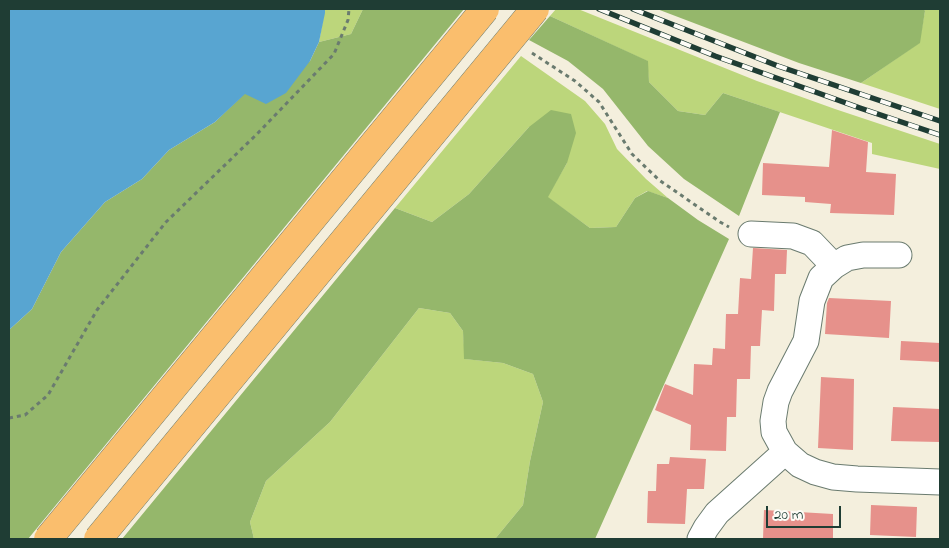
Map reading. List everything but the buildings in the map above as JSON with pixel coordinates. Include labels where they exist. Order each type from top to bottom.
[{"type":"highway","points":[[48,539],[485,9]]},
{"type":"highway","points":[[98,539],[535,9]]},
{"type":"street","points":[[751,234],[793,236],[812,243],[834,266]]},
{"type":"street","points":[[899,254],[863,254],[847,258],[834,266],[821,278],[812,301],[806,341],[776,402],[773,421],[774,432],[785,452],[800,465],[815,472],[833,477],[857,480],[940,482]]},
{"type":"street","points":[[700,539],[718,513],[785,452]]},
{"type":"path","points":[[9,418],[25,415],[48,395],[97,310],[166,222],[257,134],[334,54],[348,20],[349,9]]},
{"type":"path","points":[[529,51],[575,81],[599,102],[632,154],[659,180],[720,222],[738,231],[751,234]]},
{"type":"green space","points":[[325,9],[363,9],[351,34],[319,42]]},
{"type":"green space","points":[[363,9],[464,9],[28,539],[9,539],[9,330],[32,309],[61,252],[105,202],[142,179],[169,150],[215,122],[245,93],[310,61],[319,42],[351,34]]},
{"type":"green space","points":[[556,9],[578,9],[757,81],[940,144],[940,169],[872,154],[872,143],[723,93],[705,115],[678,111],[649,82],[647,61],[550,16]]},
{"type":"green space","points":[[657,9],[924,9],[925,11],[920,43],[861,83],[799,63]]},
{"type":"green space","points":[[924,9],[940,9],[940,109],[861,83],[919,43]]},
{"type":"green space","points":[[550,16],[648,61],[649,82],[678,111],[705,115],[723,93],[780,112],[739,216],[684,179],[648,146],[603,89],[568,61],[529,40]]},
{"type":"green space","points":[[521,56],[585,101],[605,124],[617,149],[646,179],[668,198],[647,191],[635,198],[616,227],[590,228],[547,197],[567,163],[529,127],[469,194],[432,222],[395,208]]},
{"type":"green space","points":[[551,110],[571,114],[576,133],[567,163],[548,197],[590,228],[616,227],[635,198],[648,191],[668,198],[698,220],[729,239],[595,539],[495,539],[523,505],[530,461],[543,402],[533,374],[503,363],[464,359],[463,331],[450,313],[419,308],[330,422],[266,481],[250,522],[254,539],[122,539],[395,208],[432,222],[469,194],[529,127]]},
{"type":"green space","points":[[419,308],[450,313],[463,331],[465,359],[503,363],[533,374],[543,402],[530,461],[523,505],[495,539],[254,539],[250,522],[266,481],[330,422]]},
{"type":"water","points":[[9,9],[325,9],[325,13],[319,42],[310,61],[286,93],[266,104],[245,94],[215,122],[169,150],[142,179],[105,202],[61,252],[32,309],[9,330]]},
{"type":"railway","points":[[599,9],[715,56],[940,135]]},
{"type":"railway","points":[[633,9],[778,66],[940,121]]}]
